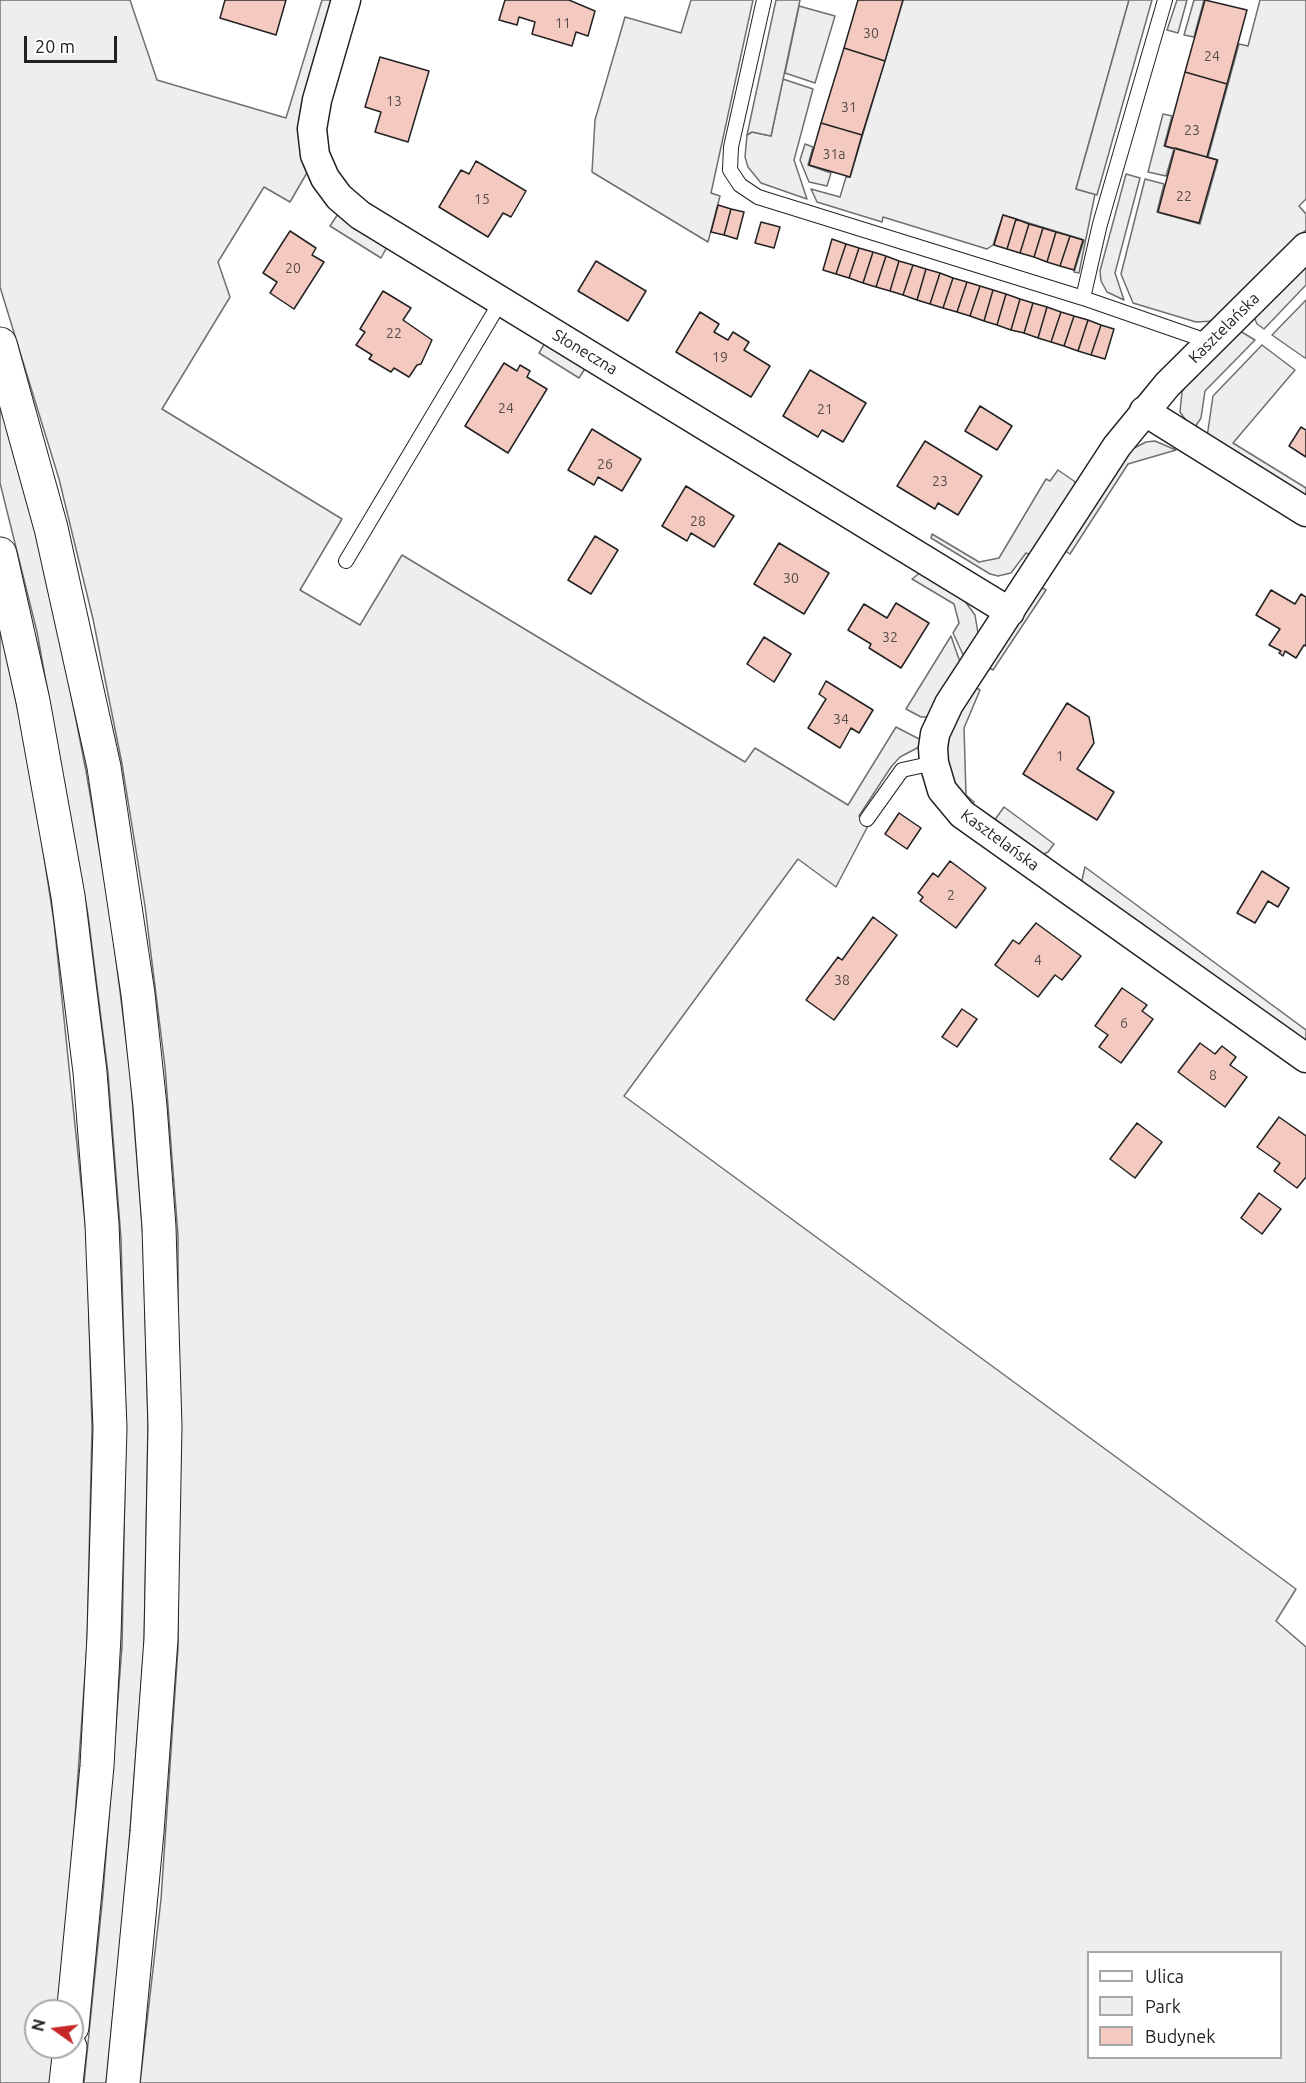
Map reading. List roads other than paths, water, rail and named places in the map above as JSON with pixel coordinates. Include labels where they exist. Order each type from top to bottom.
[{"type":"main road","points":[[0,344],[51,528],[104,767],[138,994],[158,1216],[165,1426],[161,1639],[147,1832],[123,2083]]},
{"type":"main road","points":[[0,554],[33,701],[68,896],[89,1062],[102,1224],[110,1428],[105,1625],[97,1766],[75,1999]]},
{"type":"main road","points":[[66,2083],[69,2059]]},
{"type":"street","name":"Słoneczna","points":[[346,0],[317,100],[312,129],[315,155],[325,178],[339,197],[360,215],[1010,612]]},
{"type":"street","name":"Kasztelańska","points":[[1306,247],[1144,411],[1117,446],[941,718],[935,734],[934,764],[942,790],[962,814],[1306,1058]]},
{"type":"street","points":[[1144,411],[1306,512]]},
{"type":"lane","points":[[765,0],[731,147],[730,170],[740,185],[759,197],[1083,298],[1210,342]]},
{"type":"lane","points":[[1083,298],[1100,224],[1165,0]]},
{"type":"lane","points":[[346,561],[501,301]]},
{"type":"lane","points":[[867,819],[902,770],[934,764]]}]
